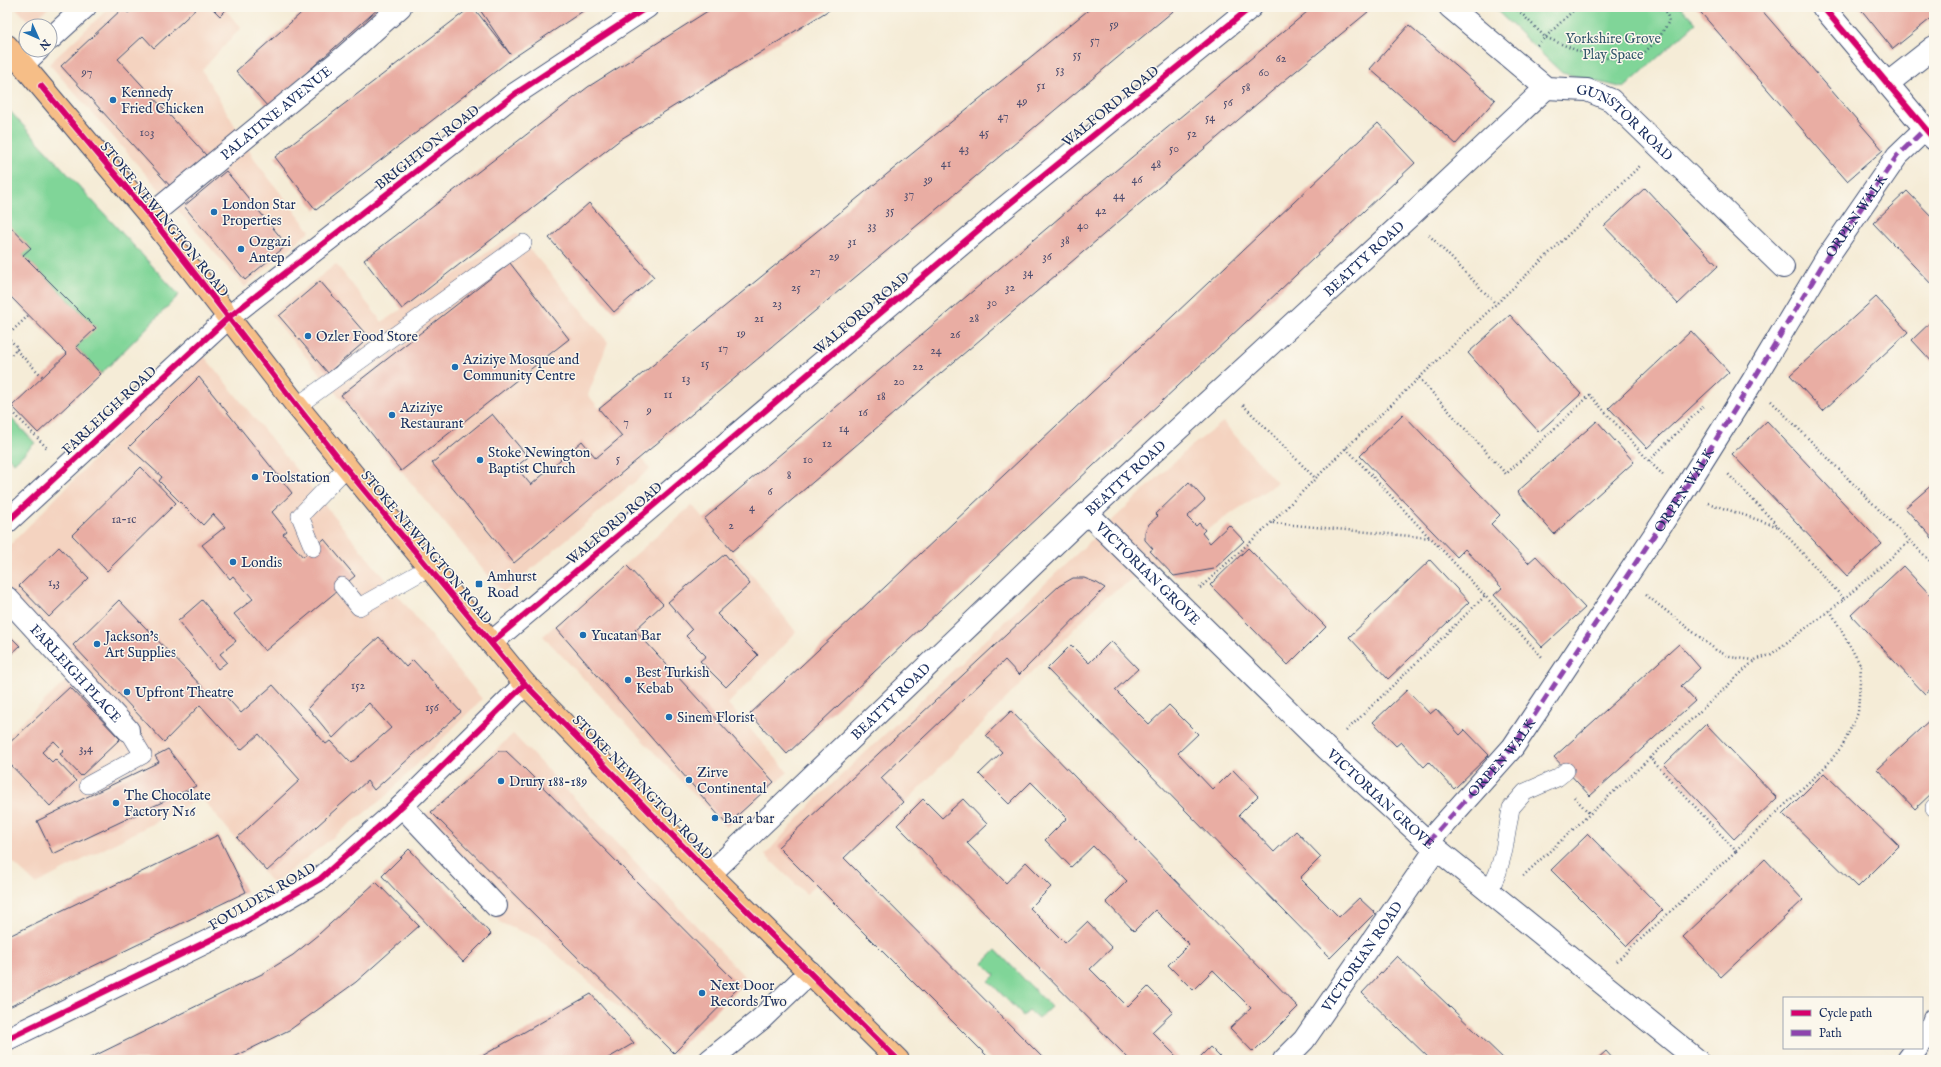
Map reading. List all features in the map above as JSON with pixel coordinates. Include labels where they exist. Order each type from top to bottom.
[{"type":"highway","name":"STOKE NEWINGTON ROAD","points":[[7,46],[18,51]]},
{"type":"highway","name":"STOKE NEWINGTON ROAD","points":[[31,58],[150,216],[297,406],[428,568],[525,684],[710,874],[898,1060]]},
{"type":"street","points":[[58,31],[84,7]]},
{"type":"street","name":"PALATINE AVENUE","points":[[150,216],[345,56],[400,7]]},
{"type":"street","name":"BRIGHTON ROAD","points":[[228,317],[515,94],[647,7]]},
{"type":"street","name":"WALFORD ROAD","points":[[491,643],[1003,209],[1251,7]]},
{"type":"street","points":[[1450,7],[1546,88]]},
{"type":"street","points":[[1823,7],[1930,134]]},
{"type":"street","points":[[1887,84],[1934,47]]},
{"type":"street","name":"GUNSTOR ROAD","points":[[1546,88],[1587,90],[1611,100],[1657,147],[1783,267]]},
{"type":"street","name":"BEATTY ROAD","points":[[710,874],[1086,513],[1411,215],[1546,88]]},
{"type":"street","name":"ORPEN WALK","points":[[1432,846],[1513,747],[1624,578],[1681,495],[1752,382],[1826,259],[1848,226],[1897,156],[1930,134]]},
{"type":"street","name":"FARLEIGH ROAD","points":[[7,522],[228,317]]},
{"type":"street","name":"VICTORIAN GROVE","points":[[1086,513],[1327,749],[1432,846],[1697,1060]]},
{"type":"street","name":"FARLEIGH PLACE","points":[[7,598],[128,730]]},
{"type":"street","name":"FOULDEN ROAD","points":[[7,1039],[237,926],[320,878],[402,806],[525,684]]},
{"type":"street","points":[[402,806],[496,906]]},
{"type":"street","name":"VICTORIAN ROAD","points":[[1284,1060],[1304,1040],[1432,846]]},
{"type":"street","points":[[710,1060],[760,1020],[810,972]]},
{"type":"street","points":[[1923,1041],[1929,1033],[1934,1019]]},
{"type":"street","points":[[1908,1060],[1916,1049]]},
{"type":"lane","points":[[297,406],[377,346],[523,243]]},
{"type":"lane","points":[[313,548],[300,516],[346,468]]},
{"type":"lane","points":[[342,586],[360,607],[428,568]]},
{"type":"lane","points":[[88,785],[143,755],[128,730]]},
{"type":"lane","points":[[1493,896],[1504,850],[1511,808],[1525,792],[1557,778],[1566,771]]},
{"type":"path","points":[[1515,7],[1545,37],[1592,57],[1621,59],[1643,54],[1659,38],[1669,21],[1665,7]]},
{"type":"path","points":[[1517,64],[1577,7]]},
{"type":"path","points":[[1180,605],[1272,522],[1346,448],[1638,169],[1657,147]]},
{"type":"path","points":[[1411,215],[1496,304]]},
{"type":"path","points":[[29,315],[7,337],[18,348],[16,350],[43,377]]},
{"type":"path","points":[[7,359],[16,350]]},
{"type":"path","points":[[1419,378],[1506,474],[1590,395],[1649,461]]},
{"type":"path","points":[[1752,382],[1934,565]]},
{"type":"path","points":[[1225,386],[1316,479]]},
{"type":"path","points":[[7,406],[66,467]]},
{"type":"path","points":[[1346,448],[1559,676]]},
{"type":"path","points":[[1707,452],[1779,527],[1844,599]]},
{"type":"path","points":[[1681,495],[1779,527]]},
{"type":"path","points":[[1272,522],[1431,538]]},
{"type":"path","points":[[1624,578],[1716,650],[1730,657],[1754,660],[1770,655],[1830,610],[1910,541]]},
{"type":"path","points":[[1327,749],[1485,596]]},
{"type":"path","points":[[1598,979],[1827,765],[1842,745],[1858,713],[1861,666],[1830,610]]},
{"type":"path","points":[[1493,896],[1650,758],[1754,660]]},
{"type":"path","points":[[1650,758],[1736,851]]},
{"type":"shaded area","points":[[15,7],[49,7],[37,18],[25,18]]},
{"type":"shaded area","points":[[110,7],[223,7],[241,28],[202,70],[257,163],[310,231],[245,287],[49,64],[55,58],[58,58],[58,56]]},
{"type":"shaded area","points":[[516,233],[608,342],[588,395],[650,469],[503,593],[271,315],[336,264],[382,322]]},
{"type":"shaded area","points":[[200,351],[482,699],[385,797],[273,884],[202,798],[36,884],[7,857],[7,736],[72,675],[7,609],[7,548]]},
{"type":"shaded area","points":[[1223,422],[1277,483],[1102,600],[907,801],[806,894],[765,855],[815,800],[1189,448]]},
{"type":"shaded area","points":[[692,505],[753,576],[796,632],[728,704],[788,772],[726,828],[543,636]]},
{"type":"shaded area","points":[[513,734],[748,980],[672,1053],[539,939],[501,923],[412,827]]},
{"type":"green space","name":"Yorkshire Grove Play Space","points":[[1493,7],[1681,7],[1696,23],[1624,88],[1562,73]]},
{"type":"green space","points":[[7,108],[179,295],[101,374],[76,347],[96,327],[23,255],[7,223]]},
{"type":"green space","points":[[7,414],[35,443],[14,463],[7,456]]},
{"type":"green space","points":[[996,950],[1051,1007],[1038,1019],[1029,1011],[1023,1016],[989,981],[995,975],[983,963]]},
{"type":"building","points":[[135,7],[198,7],[154,48],[143,36],[118,59],[206,155],[171,187],[61,66],[123,8],[128,13]]},
{"type":"building","points":[[211,7],[229,7],[220,16]]},
{"type":"building","points":[[308,7],[380,7],[268,107],[236,71]]},
{"type":"building","points":[[471,7],[473,7],[510,54],[478,7],[589,7],[513,58],[316,210],[275,157]]},
{"type":"building","points":[[714,7],[834,7],[621,139],[402,309],[364,260],[588,87]]},
{"type":"building","points":[[1092,7],[1178,7],[514,563],[432,463],[492,414],[528,457],[516,467],[531,485],[582,441],[596,458],[622,436],[599,409]]},
{"type":"building","points":[[1313,7],[1374,7],[1285,80],[732,551],[704,519],[1079,201]]},
{"type":"building","points":[[1696,7],[1759,7],[1883,150],[1847,181]]},
{"type":"building","points":[[1859,7],[1931,7],[1934,11],[1934,16],[1893,49]]},
{"type":"building","points":[[1409,25],[1495,100],[1456,144],[1370,69]]},
{"type":"building","points":[[1378,123],[1415,163],[787,754],[750,714]]},
{"type":"building","points":[[226,171],[287,245],[245,280],[184,206]]},
{"type":"building","points":[[1645,188],[1718,266],[1678,304],[1604,226]]},
{"type":"building","points":[[1907,191],[1934,219],[1934,287],[1873,223]]},
{"type":"building","points":[[589,203],[654,277],[614,312],[549,238]]},
{"type":"building","points":[[7,223],[31,248],[23,255],[96,328],[76,347],[101,374],[38,433],[12,406],[67,354],[7,293]]},
{"type":"building","name":"Aziziye Mosque and Community Centre","points":[[510,263],[569,339],[401,471],[341,395]]},
{"type":"building","points":[[320,281],[369,338],[328,373],[279,316]]},
{"type":"building","points":[[1876,297],[1908,332],[1823,411],[1790,375]]},
{"type":"building","points":[[1510,315],[1581,394],[1539,432],[1468,353]]},
{"type":"building","points":[[1934,319],[1934,364],[1912,340]]},
{"type":"building","points":[[1691,331],[1729,372],[1647,448],[1609,408]]},
{"type":"building","points":[[199,377],[292,493],[272,512],[287,531],[283,534],[303,557],[324,539],[355,576],[265,651],[234,614],[253,599],[233,576],[230,579],[202,545],[225,527],[213,514],[203,525],[159,481],[162,477],[129,447]]},
{"type":"building","points":[[1403,414],[1500,515],[1491,524],[1528,563],[1536,556],[1585,608],[1542,647],[1494,595],[1502,588],[1465,549],[1457,557],[1360,456]]},
{"type":"building","points":[[1597,421],[1634,462],[1554,534],[1517,492]]},
{"type":"building","points":[[1767,421],[1882,544],[1847,576],[1732,454]]},
{"type":"building","points":[[141,467],[176,503],[107,571],[72,535]]},
{"type":"building","points":[[1189,482],[1205,500],[1187,517],[1196,526],[1199,523],[1205,530],[1202,533],[1210,543],[1229,525],[1244,541],[1214,569],[1174,576],[1150,551],[1153,549],[1145,540],[1145,532],[1149,524],[1158,516],[1156,514]]},
{"type":"building","points":[[1934,483],[1934,540],[1905,508]]},
{"type":"building","points":[[59,547],[89,578],[49,617],[19,586]]},
{"type":"building","points":[[1248,548],[1326,627],[1288,665],[1210,585]]},
{"type":"building","points":[[725,554],[750,584],[717,614],[758,655],[726,687],[700,661],[706,656],[686,636],[692,630],[668,602]]},
{"type":"building","points":[[1430,560],[1469,602],[1388,679],[1349,637]]},
{"type":"building","points":[[627,566],[663,604],[635,630],[774,782],[727,825],[557,629]]},
{"type":"building","points":[[1903,566],[1934,599],[1934,686],[1925,694],[1851,615]]},
{"type":"building","points":[[1073,578],[1084,578],[1105,588],[1019,675],[1005,660],[881,778],[903,802],[844,858],[1045,1060],[991,1060],[778,847],[1059,586]]},
{"type":"building","points":[[119,600],[211,696],[219,689],[241,713],[273,685],[326,744],[330,741],[351,763],[391,728],[369,703],[333,738],[308,708],[350,663],[379,637],[406,667],[413,660],[461,712],[374,790],[367,781],[267,871],[237,838],[300,780],[259,734],[241,750],[200,705],[164,742],[73,645]]},
{"type":"building","points":[[202,600],[236,641],[220,654],[227,662],[218,669],[178,621]]},
{"type":"building","points":[[7,633],[20,646],[7,658]]},
{"type":"building","points":[[1111,641],[1138,669],[1115,690],[1149,724],[1169,705],[1198,734],[1178,753],[1213,790],[1233,770],[1258,796],[1239,815],[1274,852],[1296,831],[1321,857],[1300,878],[1339,917],[1359,898],[1375,913],[1330,958],[1047,669],[1071,645],[1089,663]]},
{"type":"building","points":[[1679,644],[1700,668],[1681,686],[1695,701],[1590,796],[1554,757]]},
{"type":"building","points":[[70,687],[120,739],[81,776],[60,754],[64,751],[54,741],[42,752],[52,762],[55,759],[76,781],[50,806],[7,761],[7,745]]},
{"type":"building","points":[[1407,690],[1430,714],[1436,709],[1460,735],[1465,730],[1489,755],[1454,789],[1429,762],[1424,767],[1401,742],[1396,746],[1373,722]]},
{"type":"building","points":[[1011,711],[1298,1007],[1253,1052],[1230,1028],[1251,1008],[1213,970],[1193,990],[1168,965],[1189,944],[1155,910],[1134,931],[1106,902],[1127,881],[1093,846],[1071,867],[1045,840],[1067,818],[1031,782],[1009,804],[979,774],[1002,752],[986,735]]},
{"type":"building","points":[[1934,716],[1934,791],[1915,809],[1877,769]]},
{"type":"building","points":[[1706,724],[1777,798],[1734,839],[1664,765]]},
{"type":"building","name":"The Chocolate Factory N16","points":[[168,749],[196,786],[53,854],[37,821],[159,762],[155,756]]},
{"type":"building","points":[[499,751],[506,751],[524,768],[740,986],[674,1053],[431,812]]},
{"type":"building","points":[[1824,773],[1899,846],[1858,887],[1783,814]]},
{"type":"building","points":[[923,799],[942,818],[963,799],[987,824],[967,843],[1006,883],[1026,862],[1051,887],[1030,908],[1065,943],[1087,922],[1112,948],[1090,969],[1128,1007],[1148,987],[1173,1012],[1152,1032],[1180,1060],[1130,1060],[897,825]]},
{"type":"building","points":[[1588,834],[1663,910],[1627,946],[1551,870]]},
{"type":"building","points":[[218,835],[246,892],[7,1008],[7,937]]},
{"type":"building","points":[[409,849],[491,934],[463,962],[382,876]]},
{"type":"building","points":[[1765,859],[1803,900],[1721,977],[1683,937]]},
{"type":"building","points":[[376,882],[419,926],[356,982],[291,1029],[228,1060],[86,1060],[264,973],[293,955],[319,934]]},
{"type":"building","points":[[1397,956],[1505,1060],[1431,1060],[1362,993]]},
{"type":"building","points":[[591,994],[634,1043],[605,1060],[475,1060]]},
{"type":"building","points":[[1210,1047],[1223,1060],[1197,1060]]},
{"type":"building","points":[[1606,1051],[1614,1060],[1596,1060]]},
{"type":"marked path","points":[[1428,842],[1513,747],[1681,495],[1752,382],[1826,259],[1897,156],[1925,129]]},
{"type":"cycle path","points":[[7,522],[229,317],[515,94],[647,7]]},
{"type":"cycle path","points":[[491,643],[1003,209],[1251,7]]},
{"type":"cycle path","points":[[1823,7],[1934,139]]},
{"type":"cycle path","points":[[41,86],[150,216],[346,468],[525,684],[710,874],[898,1060]]},
{"type":"cycle path","points":[[7,1039],[237,927],[320,879],[402,806],[525,684]]},
{"type":"place","name":"Kennedy Fried Chicken","points":[[113,100]]},
{"type":"place","name":"London Star Properties","points":[[214,212]]},
{"type":"place","name":"Ozgazi Antep","points":[[241,249]]},
{"type":"place","name":"Ozler Food Store","points":[[308,336]]},
{"type":"place","name":"Aziziye Mosque and Community Centre","points":[[455,367]]},
{"type":"place","name":"Aziziye Restaurant","points":[[392,415]]},
{"type":"place","name":"Stoke Newington Baptist Church","points":[[480,460]]},
{"type":"place","name":"Toolstation","points":[[255,477]]},
{"type":"place","name":"Londis","points":[[233,562]]},
{"type":"place","name":"Amhurst Road","points":[[479,584]]},
{"type":"place","name":"Yucatan Bar","points":[[583,635]]},
{"type":"place","name":"Jackson's Art Supplies","points":[[97,644]]},
{"type":"place","name":"Best Turkish Kebab","points":[[628,680]]},
{"type":"place","name":"Upfront Theatre","points":[[127,692]]},
{"type":"place","name":"Sinem Florist","points":[[669,717]]},
{"type":"place","name":"Zirve Continental","points":[[689,780]]},
{"type":"place","name":"Drury 188-189","points":[[501,781]]},
{"type":"place","name":"The Chocolate Factory N16","points":[[116,803]]},
{"type":"place","name":"Bar a bar","points":[[715,818]]},
{"type":"place","name":"Next Door Records Two","points":[[702,993]]}]
